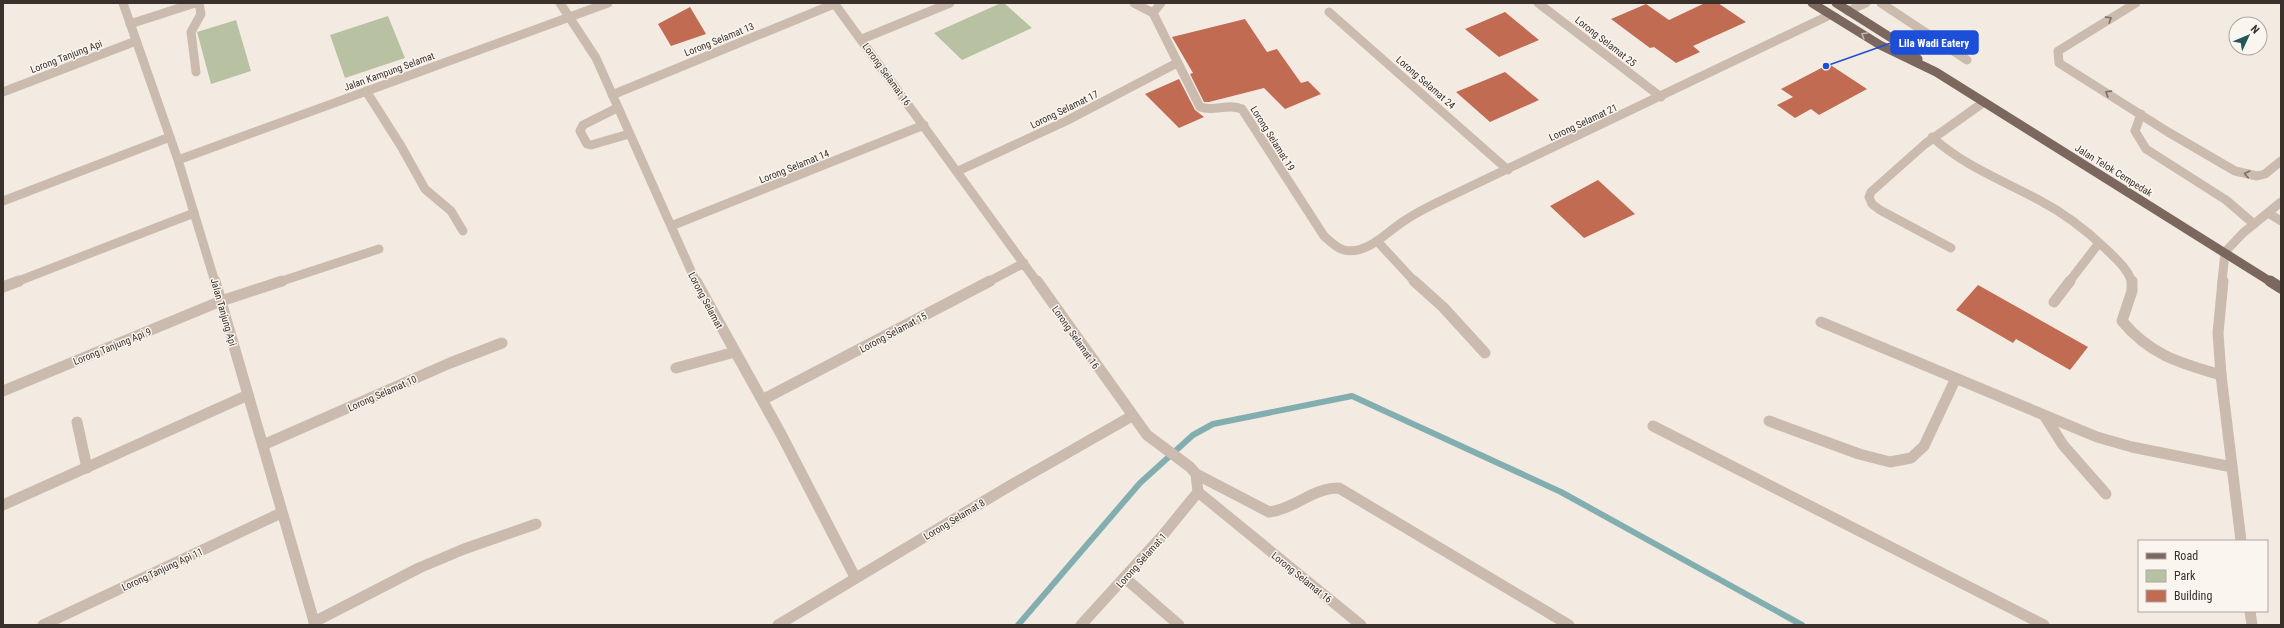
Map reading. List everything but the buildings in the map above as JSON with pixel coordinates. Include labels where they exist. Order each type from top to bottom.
[{"type":"main road","name":"Jalan Telok Cempedak","points":[[1812,3],[1880,45],[1936,72]]},
{"type":"main road","name":"Jalan Telok Cempedak","points":[[1836,3],[1893,39],[1936,72],[2281,288]]},
{"type":"street","name":"Jalan Tanjung Api","points":[[123,3],[178,160],[194,212],[314,624]]},
{"type":"street","points":[[130,24],[195,3]]},
{"type":"street","points":[[196,72],[191,32],[201,14],[199,3]]},
{"type":"street","name":"Lorong Selamat","points":[[560,3],[596,58],[693,276],[762,400],[855,578]]},
{"type":"street","name":"Jalan Kampung Selamat","points":[[178,160],[608,3]]},
{"type":"street","name":"Lorong Selamat 16","points":[[834,3],[958,171],[1132,416],[1147,435],[1163,449],[1182,461],[1196,474],[1269,512],[1279,512],[1286,509],[1305,496],[1328,486],[1339,488],[1569,625]]},
{"type":"street","name":"Lorong Selamat 13","points":[[612,95],[834,3]]},
{"type":"street","points":[[862,39],[950,3]]},
{"type":"street","points":[[1134,3],[1153,13],[1161,3]]},
{"type":"street","name":"Lorong Selamat 25","points":[[1538,3],[1660,97]]},
{"type":"street","points":[[1848,11],[1866,3]]},
{"type":"street","points":[[1881,3],[1967,60]]},
{"type":"street","points":[[2136,3],[2058,51],[2057,57],[2059,62],[2068,69],[2235,171],[2257,176],[2265,174],[2281,161]]},
{"type":"street","name":"Lorong Selamat 24","points":[[1330,12],[1508,170]]},
{"type":"street","name":"Lorong Selamat 19","points":[[1153,13],[1200,107],[1207,109],[1233,105],[1242,109],[1324,236],[1335,246],[1348,251]]},
{"type":"street","name":"Lorong Selamat 21","points":[[1348,251],[1366,248],[1413,215],[1830,15]]},
{"type":"street","name":"Lorong Tanjung Api","points":[[3,92],[136,41]]},
{"type":"street","name":"Lorong Selamat 17","points":[[958,171],[1066,121],[1177,63]]},
{"type":"street","points":[[366,91],[401,146],[425,189],[451,211],[463,231]]},
{"type":"street","points":[[1951,248],[1880,210],[1872,204],[1869,197],[1871,192],[1895,168],[1932,137],[1984,102]]},
{"type":"street","points":[[618,108],[583,125],[580,131],[587,144],[591,145],[629,134]]},
{"type":"street","points":[[2141,114],[2135,131],[2146,149],[2226,200],[2254,224]]},
{"type":"street","name":"Lorong Selamat 14","points":[[671,226],[924,125]]},
{"type":"street","points":[[3,201],[170,137]]},
{"type":"street","points":[[1932,137],[1942,148],[1967,164],[2059,212],[2099,243],[2119,262],[2133,284],[2132,293],[2124,310],[2122,321],[2142,345],[2158,354],[2220,375]]},
{"type":"street","points":[[2241,540],[2220,375],[2218,333],[2225,252],[2254,224],[2281,202]]},
{"type":"street","points":[[3,286],[194,212]]},
{"type":"street","points":[[2268,213],[2281,221]]},
{"type":"street","points":[[1377,241],[1409,276],[1443,307],[1485,353]]},
{"type":"street","points":[[2054,302],[2099,243]]},
{"type":"street","name":"Lorong Tanjung Api 9","points":[[3,391],[221,301],[379,250]]},
{"type":"street","name":"Lorong Selamat 15","points":[[762,400],[1024,263]]},
{"type":"street","points":[[1821,322],[2097,437],[2132,447],[2232,467]]},
{"type":"street","name":"Lorong Selamat 10","points":[[263,446],[450,363],[502,343]]},
{"type":"street","points":[[676,368],[735,352]]},
{"type":"street","points":[[1769,421],[1859,454],[1890,462],[1911,458],[1924,446],[1956,378]]},
{"type":"street","points":[[3,505],[248,396]]},
{"type":"street","points":[[2044,415],[2063,445],[2106,494]]},
{"type":"street","name":"Lorong Selamat 8","points":[[778,625],[855,578],[1132,416]]},
{"type":"street","points":[[77,422],[87,468]]},
{"type":"street","points":[[1653,426],[2044,625]]},
{"type":"street","points":[[1196,474],[1198,492]]},
{"type":"street","name":"Lorong Selamat 16","points":[[1198,492],[1361,625]]},
{"type":"street","name":"Lorong Selamat 1","points":[[1081,625],[1125,578],[1198,492]]},
{"type":"street","name":"Lorong Tanjung Api 11","points":[[43,625],[282,513]]},
{"type":"street","points":[[314,624],[419,568],[464,549],[536,524]]},
{"type":"street","points":[[1125,578],[1179,625]]},
{"type":"street","points":[[2250,612],[2252,625]]},
{"type":"green space","points":[[1004,3],[1032,28],[962,60],[934,33]]},
{"type":"green space","points":[[388,16],[405,58],[345,78],[330,35]]},
{"type":"green space","points":[[236,20],[251,71],[211,84],[197,32]]},
{"type":"waterway","points":[[1018,625],[1140,483],[1193,435],[1213,424],[1352,396],[1561,492],[1802,625]]},
{"type":"place","name":"Lila Wadi Eatery","points":[[1826,66]]}]
